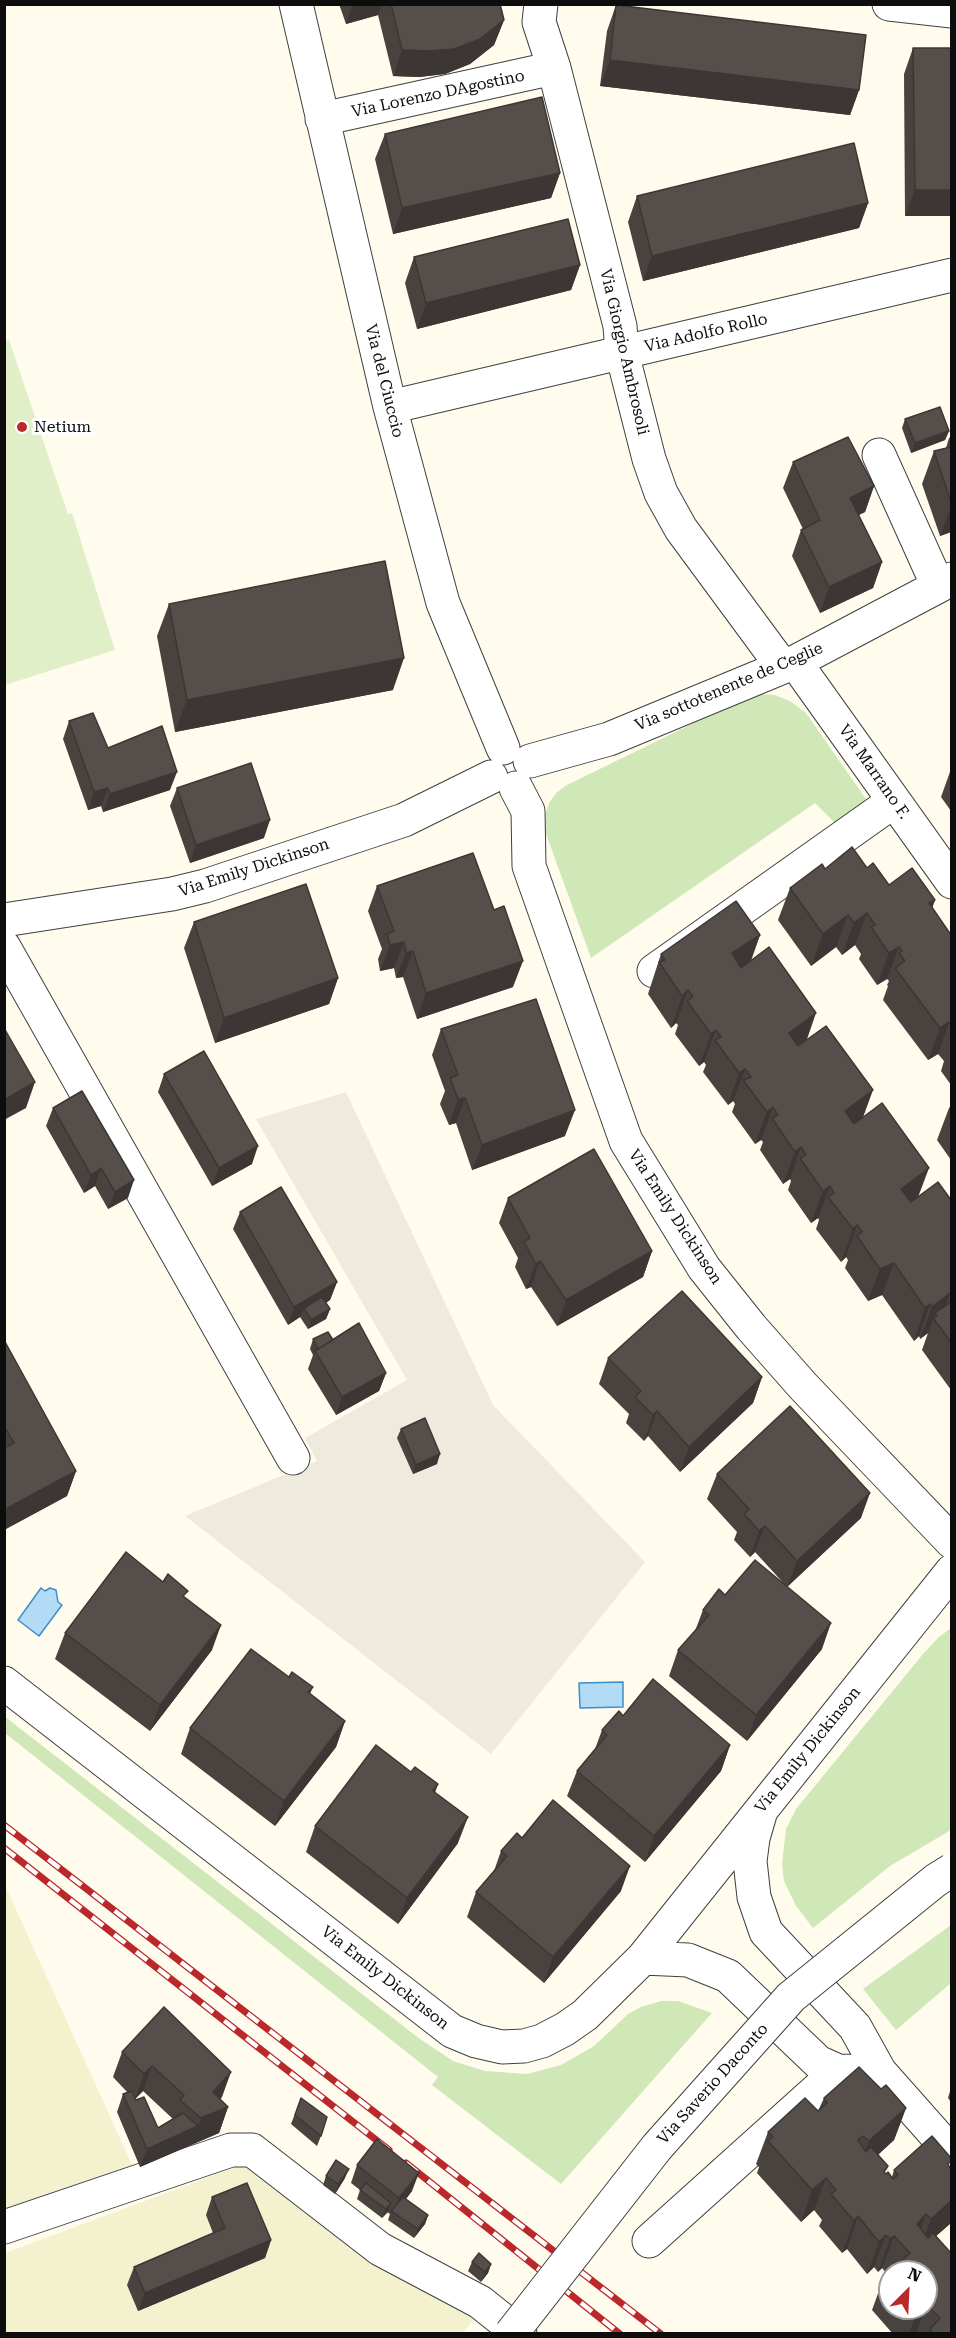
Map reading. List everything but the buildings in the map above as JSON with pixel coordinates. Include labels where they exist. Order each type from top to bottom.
[{"type":"street","name":"Via del Ciuccio","points":[[296,4],[390,407],[443,603],[510,768]]},
{"type":"street","name":"Via Giorgio Ambrosoli","points":[[541,4],[539,22],[554,68],[620,326],[622,353],[649,459],[661,493],[681,529],[789,664]]},
{"type":"street","points":[[889,4],[951,11]]},
{"type":"street","name":"Via Lorenzo DAgostino","points":[[322,119],[554,68]]},
{"type":"street","name":"Via Adolfo Rollo","points":[[390,407],[951,275]]},
{"type":"street","points":[[879,455],[945,582]]},
{"type":"street","name":"Via sottotenente de Ceglie","points":[[510,768],[609,739],[789,664],[945,582]]},
{"type":"street","name":"Via Marrano F.","points":[[789,664],[894,801],[951,882]]},
{"type":"street","name":"Via Emily Dickinson","points":[[4,920],[172,894],[205,886],[404,819],[510,768],[528,811],[529,866],[626,1141],[704,1268],[751,1328],[951,1542]]},
{"type":"street","points":[[654,971],[894,801]]},
{"type":"street","points":[[4,947],[293,1458]]},
{"type":"street","name":"Via Emily Dickinson","points":[[4,1683],[452,2031],[476,2042],[502,2047],[524,2046],[558,2033],[585,2015],[643,1958],[951,1571]]},
{"type":"street","points":[[762,1807],[753,1838],[750,1861],[754,1897],[766,1932],[855,2027],[880,2072],[951,2153]]},
{"type":"street","name":"Via Saverio Daconto","points":[[511,2334],[657,2147],[791,1997],[951,1870]]},
{"type":"street","points":[[643,1958],[688,1960],[728,1976],[818,2062],[838,2071],[880,2072]]},
{"type":"street","points":[[649,2241],[838,2071]]},
{"type":"street","points":[[4,2227],[231,2150],[252,2150],[380,2249],[480,2302],[520,2334]]},
{"type":"shaded area","points":[[346,1092],[493,1405],[645,1562],[491,1754],[185,1516],[317,1461],[305,1438],[407,1380],[256,1119]]},
{"type":"shaded area","points":[[4,1883],[134,2169],[4,2211]]},
{"type":"shaded area","points":[[244,2164],[477,2315],[462,2334],[5,2334],[5,2253]]},
{"type":"green space","name":"Netium","points":[[9,340],[68,514],[72,513],[115,650],[5,685],[4,341]]},
{"type":"green space","points":[[761,694],[775,695],[790,701],[806,713],[868,802],[837,825],[815,803],[591,958],[546,834],[544,818],[549,803],[565,786],[747,697]]},
{"type":"green space","points":[[951,1628],[951,1830],[890,1866],[813,1928],[796,1906],[784,1881],[782,1864],[786,1829],[796,1809],[923,1654]]},
{"type":"green space","points":[[4,1716],[420,2039],[453,2061],[485,2071],[527,2074],[561,2065],[594,2046],[628,2014],[641,2007],[661,2001],[678,2001],[712,2013],[561,2184],[432,2085],[438,2077],[5,1733]]},
{"type":"green space","points":[[951,1925],[951,1983],[896,2030],[863,1989]]},
{"type":"water","points":[[41,1588],[45,1591],[50,1588],[56,1590],[58,1602],[62,1605],[39,1636],[18,1620]]},
{"type":"water","points":[[623,1682],[623,1707],[580,1708],[579,1683]]},
{"type":"railway","points":[[4,1825],[661,2334]]},
{"type":"railway","points":[[4,1848],[389,2150]]},
{"type":"railway","points":[[406,2163],[620,2334]]},
{"type":"place","name":"Netium","points":[[22,427]]}]
